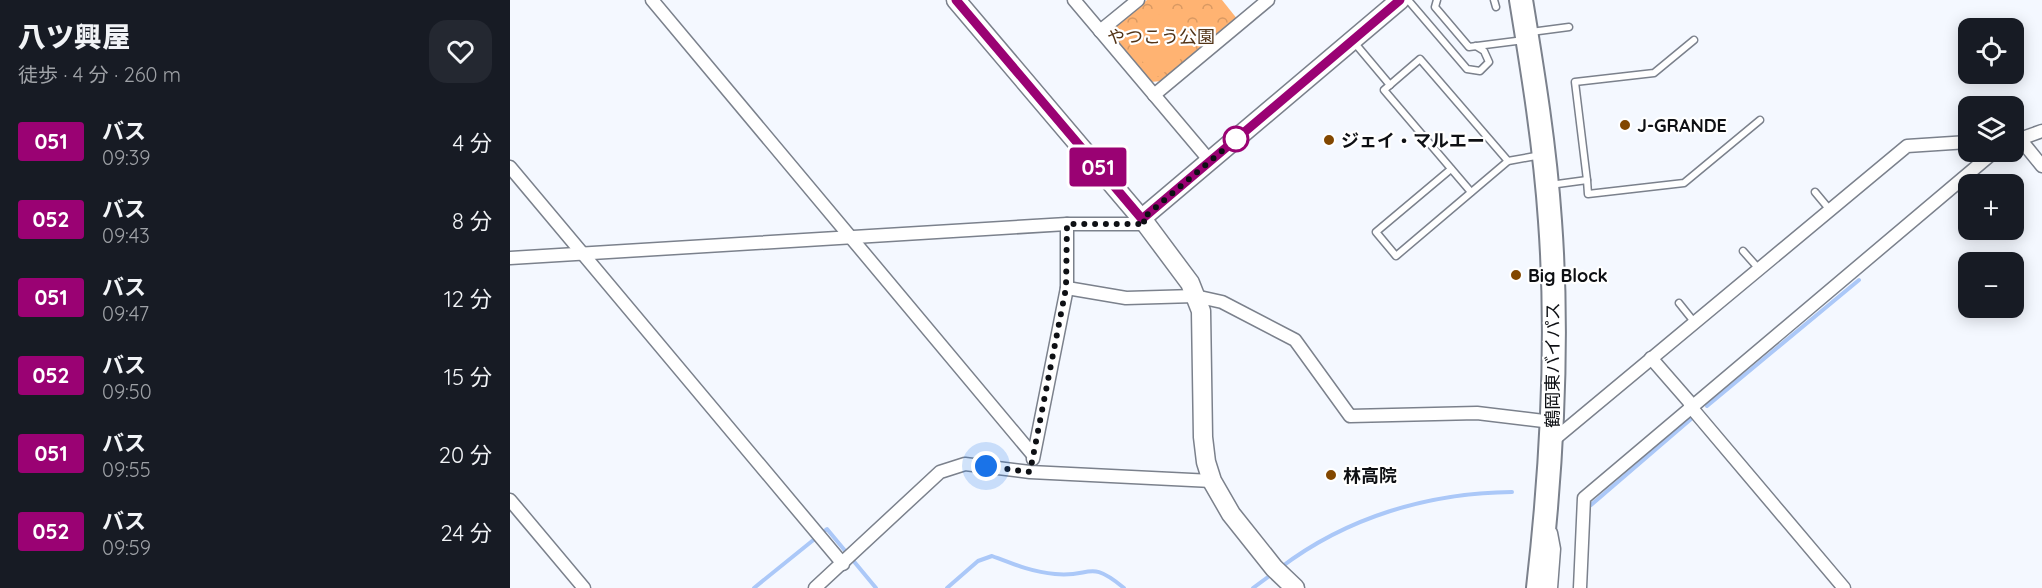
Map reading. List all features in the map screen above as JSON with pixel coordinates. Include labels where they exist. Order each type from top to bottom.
[{"type":"highway","name":"鶴岡東バイパス","points":[[1521,0],[1543,155],[1553,287],[1552,432],[1538,588]]},
{"type":"street","points":[[652,0],[1033,455]]},
{"type":"street","points":[[956,0],[1144,222],[1184,273],[1201,311],[1203,437],[1206,462],[1212,480],[1231,514],[1274,568],[1294,588]]},
{"type":"street","points":[[1074,0],[1210,161]]},
{"type":"street","points":[[1100,31],[1138,0]]},
{"type":"street","points":[[1154,94],[1268,0]]},
{"type":"street","points":[[510,258],[1067,224],[1144,222],[1210,161],[1397,2]]},
{"type":"street","points":[[2024,137],[2042,131]]},
{"type":"street","points":[[1066,288],[1126,298],[1195,296],[1221,302],[1295,340],[1350,416],[1477,413],[1552,432],[1651,358],[1907,146],[1958,143]]},
{"type":"street","points":[[2024,149],[2042,166]]},
{"type":"street","points":[[1580,588],[1584,498],[1982,162]]},
{"type":"street","points":[[510,167],[843,564]]},
{"type":"street","points":[[1030,472],[1066,288],[1067,224]]},
{"type":"street","points":[[1651,358],[1844,588]]},
{"type":"street","points":[[815,588],[940,472],[965,464],[1030,472],[1212,480]]},
{"type":"street","points":[[510,500],[584,588]]},
{"type":"street","points":[[1547,506],[1554,549],[1551,588]]},
{"type":"lane","points":[[1437,0],[1435,7],[1438,14],[1468,47],[1569,27]]},
{"type":"lane","points":[[1494,0],[1496,8]]},
{"type":"lane","points":[[1397,2],[1467,69],[1480,70],[1489,62],[1484,51],[1476,46]]},
{"type":"lane","points":[[1694,40],[1654,73],[1575,82],[1588,194],[1684,183],[1760,120]]},
{"type":"lane","points":[[1353,41],[1390,85]]},
{"type":"lane","points":[[1471,192],[1384,90],[1420,59],[1508,161]]},
{"type":"lane","points":[[1451,169],[1376,232],[1396,256],[1508,161],[1543,155]]},
{"type":"lane","points":[[1546,186],[1587,180]]},
{"type":"lane","points":[[1815,192],[1830,210]]},
{"type":"lane","points":[[1743,251],[1759,269]]},
{"type":"lane","points":[[1679,303],[1695,322]]},
{"type":"green space","name":"やつこう公園","points":[[1147,0],[1222,0],[1238,20],[1163,81],[1150,82],[1114,39],[1113,28]]},
{"type":"green space","points":[[1169,6],[1200,43],[1160,76],[1154,76],[1127,42],[1131,39],[1128,35],[1140,25],[1142,28]]},
{"type":"waterway","points":[[1707,406],[1859,280]]},
{"type":"waterway","points":[[1591,505],[1691,419]]},
{"type":"waterway","points":[[1280,568],[1333,535],[1390,511],[1450,497],[1512,492]]},
{"type":"waterway","points":[[754,588],[827,529],[876,588]]},
{"type":"waterway","points":[[947,588],[978,561],[992,556],[1047,573],[1067,575],[1096,571],[1124,588]]},
{"type":"waterway","points":[[1253,588],[1272,574]]},
{"type":"bus line","name":"051","points":[[956,0],[1142,219],[1400,0]]},
{"type":"place","name":"J-GRANDE","points":[[1625,125]]},
{"type":"place","name":"ジェイ・マルエー","points":[[1329,140]]},
{"type":"place","name":"Big Block","points":[[1516,275]]},
{"type":"place","name":"林高院","points":[[1331,475]]},
{"type":"route","points":[[986,466],[1030,472],[1066,288],[1067,224],[1146,224],[1142,219],[1236,139]]}]
